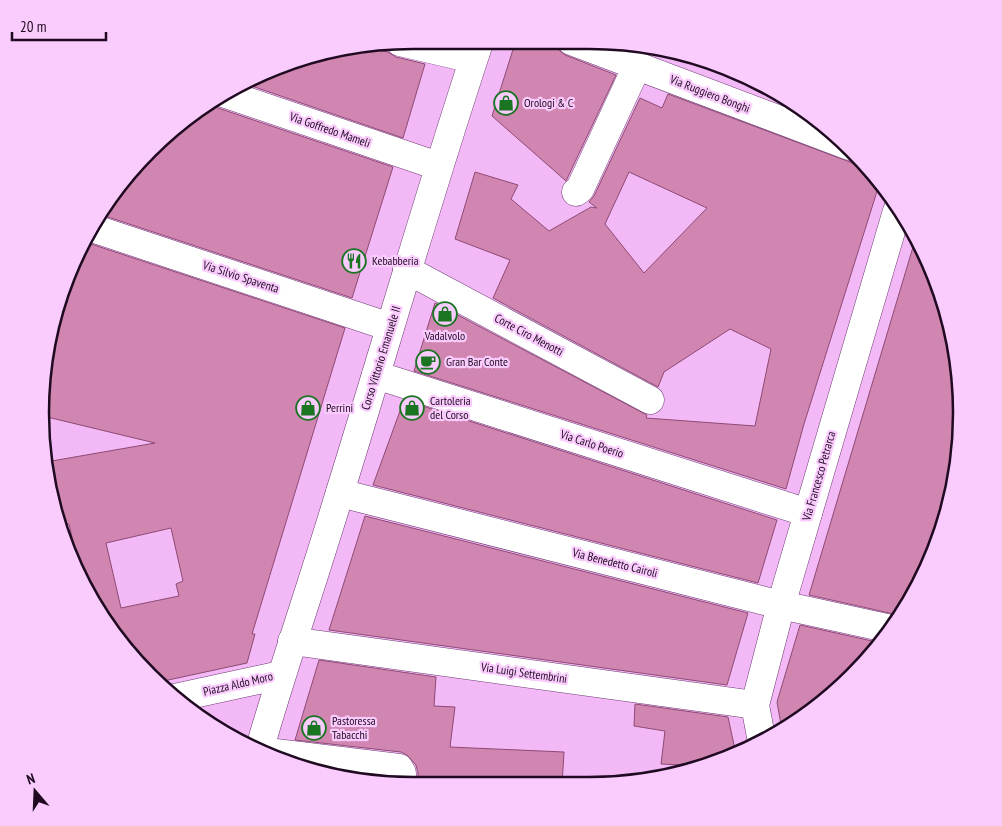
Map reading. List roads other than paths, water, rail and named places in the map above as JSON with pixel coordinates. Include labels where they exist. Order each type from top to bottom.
[{"type":"street","name":"Via Ruggiero Bonghi","points":[[593,49],[828,138]]},
{"type":"street","name":"Corso Vittorio Emanuele II","points":[[281,674],[340,493],[438,166],[476,50]]},
{"type":"street","points":[[576,192],[580,189],[637,66]]},
{"type":"street","name":"Via Goffredo Mameli","points":[[234,97],[438,166]]},
{"type":"street","name":"Via Francesco Petrarca","points":[[760,734],[755,706],[808,513],[895,217]]},
{"type":"street","name":"Via Silvio Spaventa","points":[[99,230],[390,327]]},
{"type":"street","name":"Corte Ciro Menotti","points":[[407,270],[650,400]]},
{"type":"street","name":"Via Carlo Poerio","points":[[376,375],[808,513]]},
{"type":"street","name":"Via Benedetto Cairoli","points":[[340,493],[782,605],[883,627]]},
{"type":"street","name":"Via Luigi Settembrini","points":[[292,641],[755,706]]},
{"type":"street","name":"Piazza Aldo Moro","points":[[184,696],[281,674],[261,744]]},
{"type":"street","points":[[286,754],[399,768],[402,777]]},
{"type":"place","name":"Orologi & C","points":[[506,103]]},
{"type":"place","name":"Kebabberia","points":[[354,261]]},
{"type":"place","name":"Vadalvolo","points":[[445,314]]},
{"type":"place","name":"Gran Bar Conte","points":[[428,362]]},
{"type":"place","name":"Perrini","points":[[308,408]]},
{"type":"place","name":"Cartoleria del Corso","points":[[412,408]]},
{"type":"place","name":"Pastoressa Tabacchi","points":[[314,728]]}]
